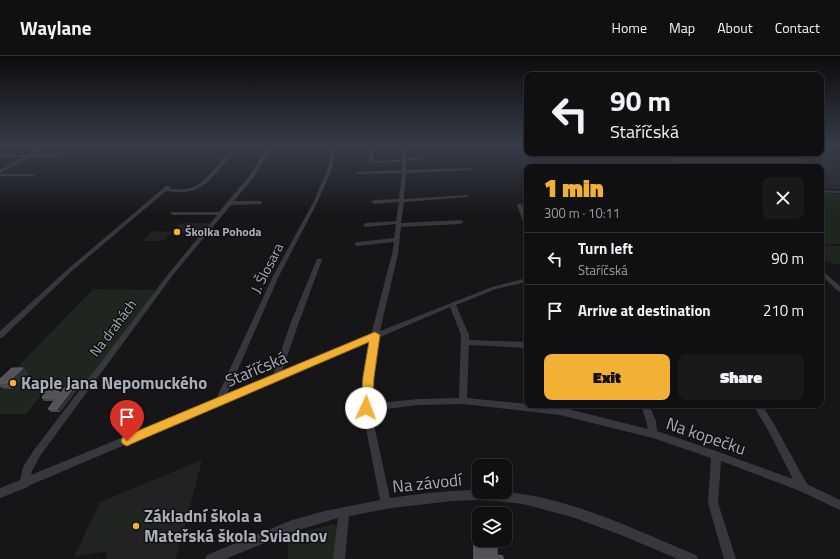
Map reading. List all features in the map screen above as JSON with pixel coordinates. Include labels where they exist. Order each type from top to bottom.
[{"type":"street","points":[[0,335],[65,274],[166,188],[188,190],[196,188],[215,169]]},
{"type":"street","name":"Na drahách","points":[[24,484],[27,470],[42,447],[171,274],[256,169]]},
{"type":"street","name":"J. Šlosara","points":[[219,402],[276,276],[316,201],[330,169]]},
{"type":"street","points":[[358,173],[365,174],[456,169]]},
{"type":"street","points":[[386,505],[366,408],[368,377],[375,335],[395,254],[404,171]]},
{"type":"street","points":[[0,175],[32,175]]},
{"type":"street","points":[[824,191],[840,192]]},
{"type":"street","points":[[374,202],[467,196]]},
{"type":"street","points":[[230,203],[260,203]]},
{"type":"street","points":[[520,205],[524,216]]},
{"type":"street","points":[[173,213],[221,214]]},
{"type":"street","points":[[366,225],[462,222]]},
{"type":"street","points":[[358,244],[396,240]]},
{"type":"street","points":[[276,378],[295,322],[319,260]]},
{"type":"street","points":[[824,275],[840,290]]},
{"type":"street","name":"Staříčská","points":[[0,493],[375,335],[494,288],[524,281]]},
{"type":"street","points":[[452,304],[465,335],[463,400]]},
{"type":"street","points":[[465,342],[524,345]]},
{"type":"street","name":"Na kopečku","points":[[366,408],[418,402],[463,400],[524,407]]},
{"type":"street","name":"Na kopečku","points":[[534,408],[560,411],[653,434],[716,455],[803,488],[840,505]]},
{"type":"street","points":[[646,408],[651,421],[653,434]]},
{"type":"street","points":[[759,408],[771,427],[803,488]]},
{"type":"street","points":[[716,455],[713,504],[730,559]]},
{"type":"street","name":"Na závodí","points":[[211,559],[293,526],[344,512],[464,495],[497,496],[535,502],[590,518],[692,559]]},
{"type":"street","points":[[339,559],[344,512]]},
{"type":"shaded area","points":[[824,169],[826,169],[826,177],[824,180]]},
{"type":"shaded area","points":[[825,169],[837,169],[840,174],[840,189],[824,189]]},
{"type":"shaded area","points":[[824,193],[840,195],[840,244],[824,245]]},
{"type":"shaded area","name":"Školka Pohoda","points":[[180,223],[211,223],[202,234],[171,233],[163,241],[142,241],[152,231],[171,232]]},
{"type":"shaded area","points":[[824,246],[840,246],[840,265],[824,261]]},
{"type":"shaded area","points":[[93,289],[156,290],[84,386],[48,386],[26,414],[0,414],[0,385]]},
{"type":"shaded area","name":"Základní škola a Mateřská škola Sviadnov","points":[[202,460],[176,559],[106,559],[108,551],[74,557],[100,502]]},
{"type":"shaded area","points":[[152,503],[144,529],[94,538],[104,511]]},
{"type":"shaded area","points":[[333,524],[338,527],[335,559],[288,559],[288,537]]},
{"type":"building","points":[[12,368],[23,368],[7,383],[0,383],[0,379]]},
{"type":"building","points":[[65,387],[74,387],[57,409],[48,409],[57,397],[42,398],[45,392],[55,389],[61,393]]},
{"type":"building","points":[[474,547],[497,547],[497,555],[503,556],[503,559],[474,559]]},
{"type":"place","name":"Školka Pohoda","points":[[177,232]]},
{"type":"place","name":"Kaple Jana Nepomuckého","points":[[13,383]]},
{"type":"place","name":"Základní škola a Mateřská škola Sviadnov","points":[[136,526]]},
{"type":"route","points":[[127,441],[375,335],[368,377],[366,408]]}]
